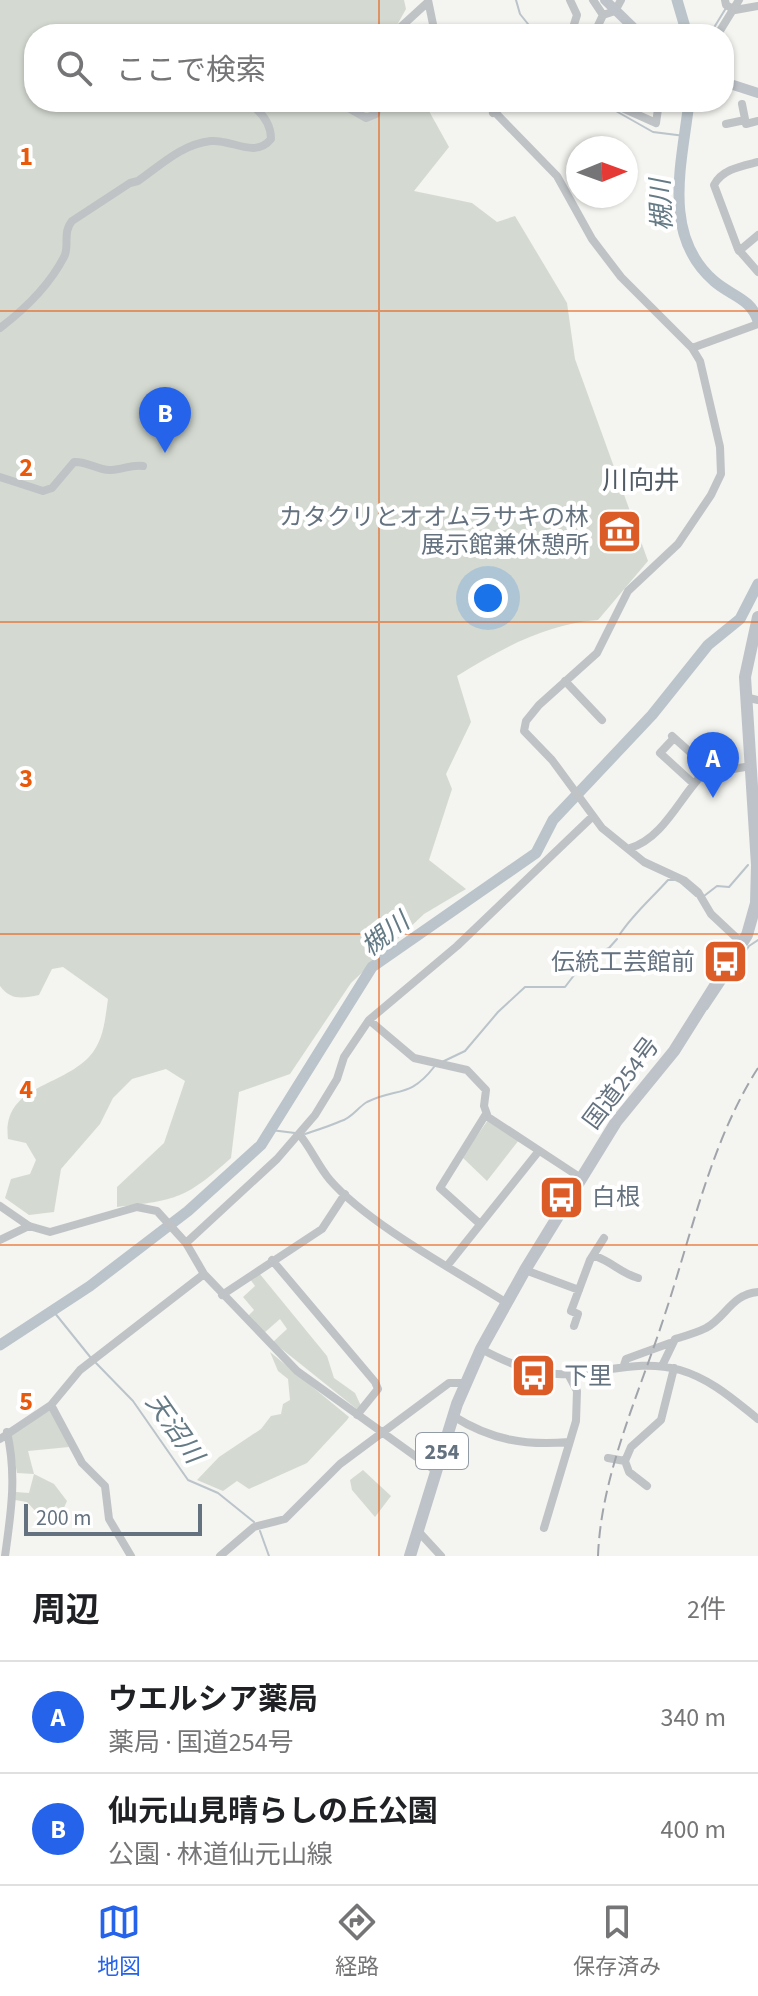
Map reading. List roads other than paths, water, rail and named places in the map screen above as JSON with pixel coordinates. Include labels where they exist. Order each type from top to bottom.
[{"type":"highway","name":"国道254号","points":[[410,1556],[453,1416],[481,1349],[525,1270],[616,1122],[696,1019],[749,941],[758,887],[755,784],[751,766],[751,699],[745,677],[757,621]]},
{"type":"main road","points":[[605,0],[629,24]]},
{"type":"main road","points":[[734,85],[758,93]]},
{"type":"street","points":[[570,0],[577,15],[574,24]]},
{"type":"street","points":[[593,0],[603,15]]},
{"type":"street","points":[[599,24],[603,15],[615,11],[621,0]]},
{"type":"street","points":[[725,0],[726,5],[735,10],[758,6]]},
{"type":"street","points":[[725,24],[739,0]]},
{"type":"street","points":[[404,24],[428,1]]},
{"type":"street","points":[[428,1],[433,24]]},
{"type":"street","points":[[742,104],[746,124],[758,121]]},
{"type":"street","points":[[0,328],[20,313],[52,278],[66,255],[66,229],[72,221],[130,183],[138,181],[189,145],[213,140],[257,149],[265,146],[271,139],[271,128],[258,112]]},
{"type":"street","points":[[356,112],[366,118],[376,112]]},
{"type":"street","points":[[631,112],[656,123],[658,112]]},
{"type":"street","points":[[493,113],[552,169],[597,246],[621,277],[692,348],[700,361],[720,447],[721,474],[678,544],[628,591],[597,653],[539,705],[524,726],[525,734],[564,776],[613,838],[663,874],[685,881],[698,892],[711,914],[749,941]]},
{"type":"street","points":[[726,124],[745,120]]},
{"type":"street","points":[[758,162],[735,168],[717,178],[714,185],[739,251],[758,272]]},
{"type":"street","points":[[739,251],[758,235]]},
{"type":"street","points":[[692,348],[758,324]]},
{"type":"street","points":[[0,477],[43,491],[52,488],[74,462],[86,461],[108,471],[143,466]]},
{"type":"street","points":[[565,681],[602,720]]},
{"type":"street","points":[[694,784],[660,753],[673,736],[710,770]]},
{"type":"street","points":[[630,848],[641,845],[674,813],[694,784],[710,770],[751,766]]},
{"type":"street","points":[[184,1242],[299,1134],[323,1103],[344,1057],[369,1020],[457,946],[590,812]]},
{"type":"street","points":[[369,1020],[414,1058],[467,1070],[486,1090],[486,1114],[440,1188],[480,1224]]},
{"type":"street","points":[[486,1114],[538,1152],[581,1178]]},
{"type":"street","points":[[299,1134],[330,1181],[345,1194],[447,1266],[507,1303]]},
{"type":"street","points":[[447,1266],[538,1152]]},
{"type":"street","points":[[222,1295],[322,1229],[345,1194]]},
{"type":"street","points":[[0,1206],[41,1231],[62,1231],[137,1207],[146,1206],[159,1213],[222,1295],[297,1371],[436,1471]]},
{"type":"street","points":[[0,1240],[29,1226]]},
{"type":"street","points":[[574,1326],[578,1314],[571,1311],[590,1260],[604,1238]]},
{"type":"street","points":[[595,1256],[613,1262],[620,1271],[638,1278]]},
{"type":"street","points":[[272,1260],[338,1342],[375,1382],[378,1389],[357,1415]]},
{"type":"street","points":[[525,1270],[579,1290]]},
{"type":"street","points":[[5,1556],[14,1490],[13,1458],[3,1435],[51,1405],[80,1370],[204,1274]]},
{"type":"street","points":[[624,1365],[636,1355],[709,1327],[729,1304],[742,1296],[758,1292]]},
{"type":"street","points":[[662,1366],[670,1343]]},
{"type":"street","points":[[481,1349],[519,1368],[568,1374],[624,1365],[674,1368],[713,1384],[758,1419]]},
{"type":"street","points":[[647,1486],[629,1472],[625,1461],[631,1447],[661,1420],[674,1368]]},
{"type":"street","points":[[544,1528],[576,1421],[577,1391],[568,1374]]},
{"type":"street","points":[[220,1556],[254,1527],[285,1519],[340,1464],[449,1383],[465,1383]]},
{"type":"street","points":[[51,1405],[82,1463],[105,1486],[109,1519],[131,1556]]},
{"type":"street","points":[[453,1416],[497,1439],[533,1445],[569,1442]]},
{"type":"street","points":[[608,1458],[625,1461]]},
{"type":"street","points":[[418,1531],[441,1556]]},
{"type":"waterway","points":[[516,0],[520,14],[528,24]]},
{"type":"waterway","name":"槻川","points":[[677,0],[684,24]]},
{"type":"waterway","points":[[716,24],[726,8]]},
{"type":"waterway","points":[[618,112],[653,132],[685,136]]},
{"type":"waterway","name":"槻川","points":[[688,112],[679,197],[687,242],[697,263],[714,281],[751,307],[758,321]]},
{"type":"waterway","name":"槻川","points":[[0,1345],[90,1286],[188,1211],[261,1145],[372,967],[536,853],[553,820],[652,715],[708,645],[740,619],[758,584]]},
{"type":"waterway","points":[[704,896],[717,886],[729,887],[748,865]]},
{"type":"waterway","points":[[620,934],[668,880],[674,880]]},
{"type":"waterway","points":[[680,882],[696,896]]},
{"type":"waterway","points":[[442,1062],[465,1051],[498,1012],[525,987],[565,987],[588,957],[609,948],[617,939]]},
{"type":"waterway","points":[[707,1009],[749,946],[758,940]]},
{"type":"waterway","points":[[305,1134],[345,1120],[367,1102],[410,1088],[434,1067]]},
{"type":"waterway","points":[[271,1130],[295,1133]]},
{"type":"waterway","name":"天沼川","points":[[54,1312],[91,1358]]},
{"type":"waterway","name":"天沼川","points":[[96,1363],[133,1401],[188,1480],[218,1493],[254,1522]]},
{"type":"waterway","name":"天沼川","points":[[260,1531],[269,1556]]},
{"type":"railway","points":[[598,1556],[606,1495],[623,1434],[715,1157],[727,1126],[758,1068]]},
{"type":"place","name":"仙元山見晴らしの丘公園","points":[[165,453]]},
{"type":"place","name":"カタクリとオオムラサキの林 展示館兼休憩所","points":[[620,531]]},
{"type":"place","name":"ウエルシア薬局","points":[[713,798]]},
{"type":"place","name":"伝統工芸館前","points":[[726,962]]},
{"type":"place","name":"白根","points":[[561,1197]]},
{"type":"place","name":"下里","points":[[533,1376]]},
{"type":"district","name":"川向井","points":[[641,480]]}]
